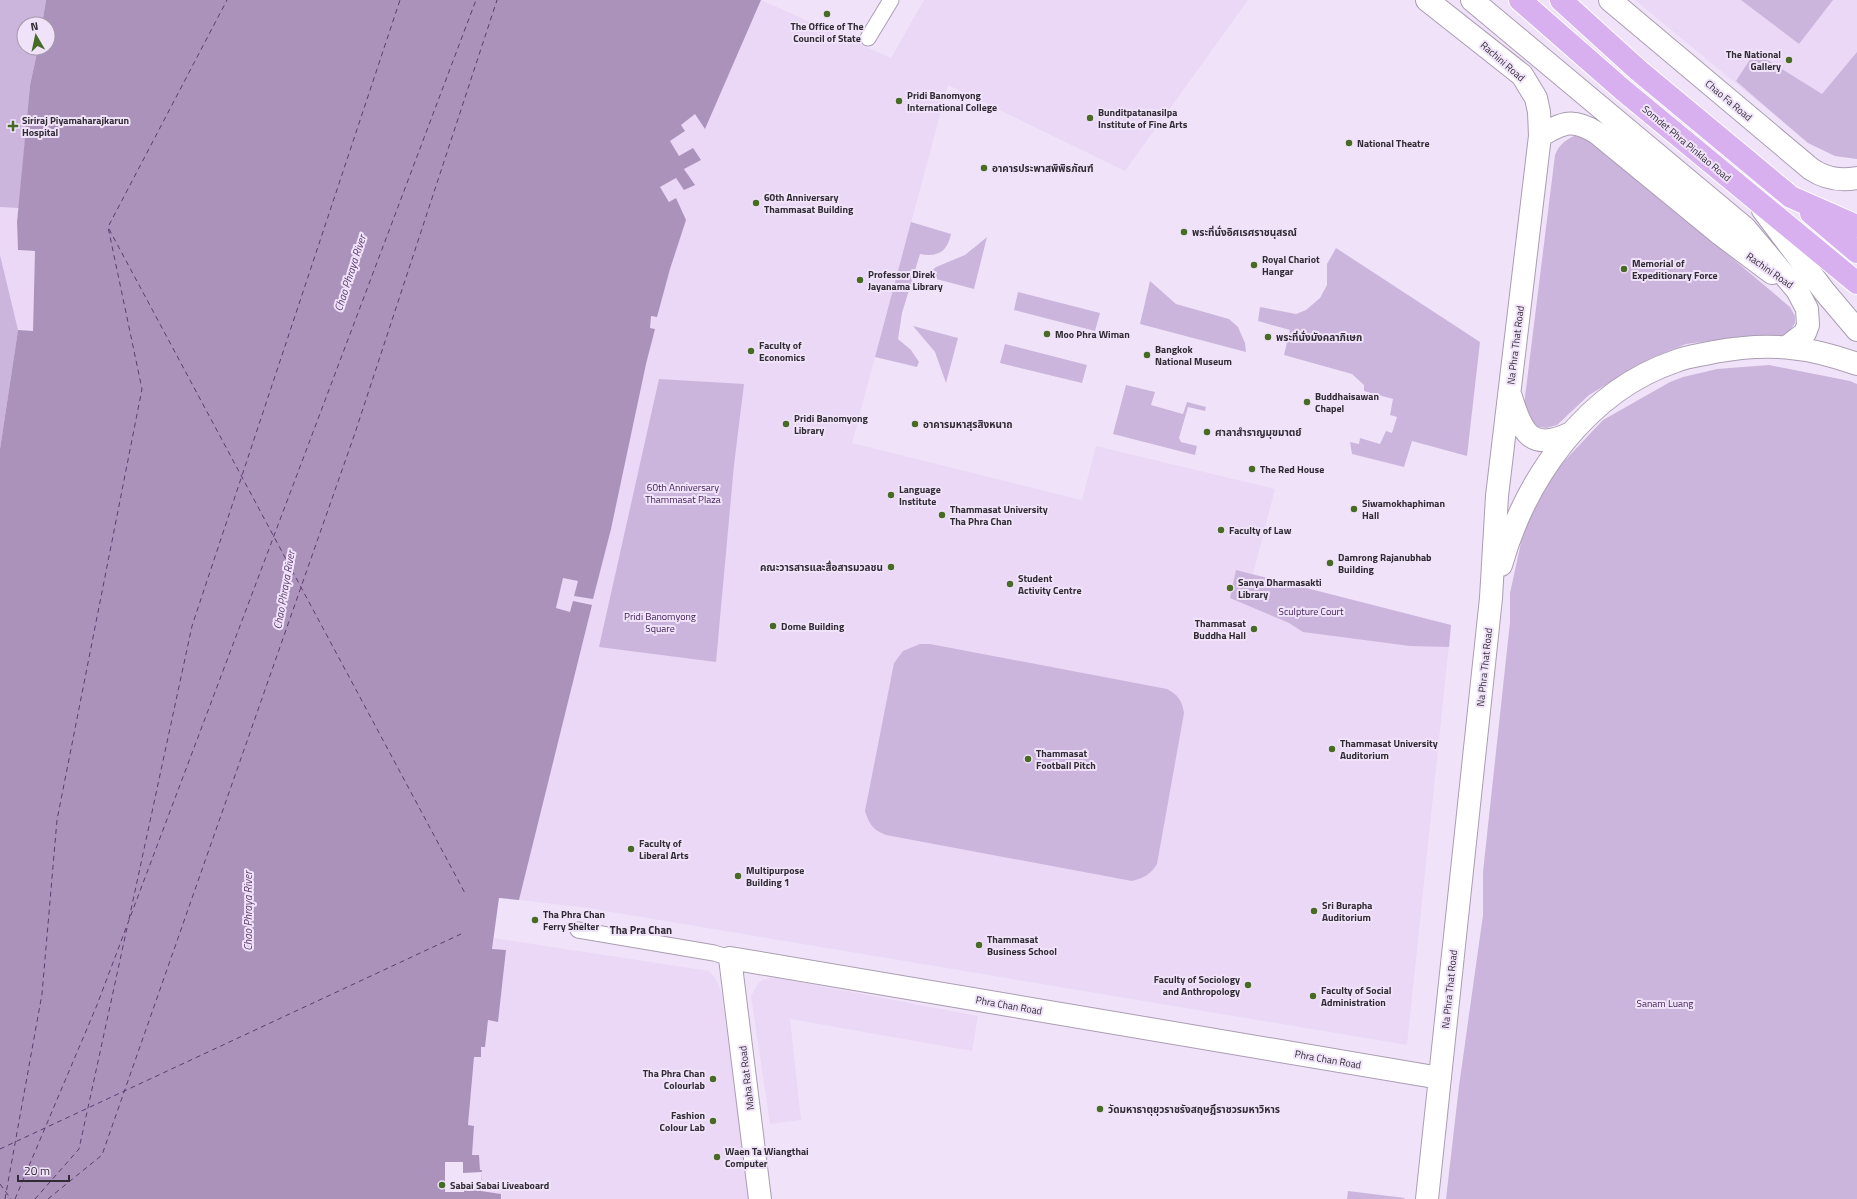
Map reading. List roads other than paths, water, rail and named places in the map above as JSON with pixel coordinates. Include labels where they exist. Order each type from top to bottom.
[{"type":"main road","name":"Somdet Phra Pinklao Road","points":[[1520,0],[1623,90],[1857,283]]},
{"type":"main road","points":[[1561,0],[1638,70],[1857,252]]},
{"type":"main road","points":[[1791,197],[1857,226]]},
{"type":"street","points":[[868,38],[891,0]]},
{"type":"street","name":"Rachini Road","points":[[1427,0],[1522,75],[1536,98],[1539,112],[1540,136],[1554,128],[1569,123],[1583,124],[1598,133],[1720,234],[1797,290]]},
{"type":"street","name":"Rachini Road","points":[[1472,0],[1745,228],[1797,290]]},
{"type":"street","name":"Chao Fa Road","points":[[1610,0],[1811,169],[1830,178],[1842,180],[1857,178]]},
{"type":"street","name":"Na Phra That Road","points":[[1427,1199],[1491,598],[1497,496],[1540,136]]},
{"type":"street","points":[[1756,200],[1824,291],[1857,330]]},
{"type":"street","points":[[1788,346],[1801,338],[1808,326],[1807,309],[1797,290]]},
{"type":"street","points":[[1491,598],[1505,550],[1518,515],[1549,462],[1571,433],[1592,411],[1637,378],[1671,363],[1736,348],[1788,346],[1830,354],[1857,364]]},
{"type":"street","points":[[1509,393],[1520,425],[1536,440],[1545,442],[1558,439],[1571,433]]},
{"type":"street","name":"Phra Chan Road","points":[[578,930],[1440,1078]]},
{"type":"street","name":"Maha Rat Road","points":[[722,955],[760,1199]]},
{"type":"water","name":"Chao Phraya River","points":[[46,0],[761,0],[705,129],[695,114],[681,125],[685,131],[670,141],[679,156],[693,148],[701,160],[684,169],[695,185],[684,190],[676,178],[660,187],[669,202],[676,198],[686,220],[670,269],[657,317],[651,316],[650,328],[655,329],[646,364],[611,529],[593,599],[574,596],[578,581],[563,578],[556,608],[570,612],[573,601],[592,605],[519,900],[499,898],[492,949],[506,950],[498,1022],[488,1020],[485,1047],[481,1047],[481,1057],[474,1057],[468,1125],[474,1126],[472,1155],[479,1155],[480,1170],[482,1170],[481,1191],[501,1194],[501,1199],[0,1199],[0,449],[18,330],[33,331],[35,251],[18,250],[17,222],[30,85],[36,56],[56,56],[56,16],[43,16]]},
{"type":"place","name":"The Office of The Council of State","points":[[827,14]]},
{"type":"place","name":"The National Gallery","points":[[1789,60]]},
{"type":"place","name":"Pridi Banomyong International College","points":[[899,101]]},
{"type":"place","name":"Bunditpatanasilpa Institute of Fine Arts","points":[[1090,118]]},
{"type":"place","name":"Siriraj Piyamaharajkarun Hospital","points":[[13,126]]},
{"type":"place","name":"National Theatre","points":[[1349,143]]},
{"type":"place","name":"อาคารประพาสพิพิธภัณฑ์","points":[[984,168]]},
{"type":"place","name":"60th Anniversary Thammasat Building","points":[[756,203]]},
{"type":"place","name":"พระที่นั่งอิศเรศราชนุสรณ์","points":[[1184,232]]},
{"type":"place","name":"Royal Chariot Hangar","points":[[1254,265]]},
{"type":"place","name":"Memorial of Expeditionary Force","points":[[1624,269]]},
{"type":"place","name":"Professor Direk Jayanama Library","points":[[860,280]]},
{"type":"place","name":"Moo Phra Wiman","points":[[1047,334]]},
{"type":"place","name":"พระที่นั่งมังคลาภิเษก","points":[[1268,337]]},
{"type":"place","name":"Faculty of Economics","points":[[751,351]]},
{"type":"place","name":"Bangkok National Museum","points":[[1147,355]]},
{"type":"place","name":"Buddhaisawan Chapel","points":[[1307,402]]},
{"type":"place","name":"Pridi Banomyong Library","points":[[786,424]]},
{"type":"place","name":"อาคารมหาสุรสิงหนาถ","points":[[915,424]]},
{"type":"place","name":"ศาลาสำราญมุขมาตย์","points":[[1207,432]]},
{"type":"place","name":"The Red House","points":[[1252,469]]},
{"type":"place","name":"Language Institute","points":[[891,495]]},
{"type":"place","name":"Siwamokhaphiman Hall","points":[[1354,509]]},
{"type":"place","name":"Thammasat University Tha Phra Chan","points":[[942,515]]},
{"type":"place","name":"Faculty of Law","points":[[1221,530]]},
{"type":"place","name":"Damrong Rajanubhab Building","points":[[1330,563]]},
{"type":"place","name":"คณะวารสารและสื่อสารมวลชน","points":[[891,567]]},
{"type":"place","name":"Student Activity Centre","points":[[1010,584]]},
{"type":"place","name":"Sanya Dharmasakti Library","points":[[1230,588]]},
{"type":"place","name":"Dome Building","points":[[773,626]]},
{"type":"place","name":"Thammasat Buddha Hall","points":[[1254,629]]},
{"type":"place","name":"Thammasat University Auditorium","points":[[1332,749]]},
{"type":"place","name":"Thammasat Football Pitch","points":[[1028,759]]},
{"type":"place","name":"Faculty of Liberal Arts","points":[[631,849]]},
{"type":"place","name":"Multipurpose Building 1","points":[[738,876]]},
{"type":"place","name":"Sri Burapha Auditorium","points":[[1314,911]]},
{"type":"place","name":"Tha Phra Chan Ferry Shelter","points":[[535,920]]},
{"type":"place","name":"Thammasat Business School","points":[[979,945]]},
{"type":"place","name":"Faculty of Sociology and Anthropology","points":[[1248,985]]},
{"type":"place","name":"Faculty of Social Administration","points":[[1313,996]]},
{"type":"place","name":"Tha Phra Chan Colourlab","points":[[713,1079]]},
{"type":"place","name":"วัดมหาธาตุยุวราชรังสฤษฎิ์ราชวรมหาวิหาร","points":[[1100,1109]]},
{"type":"place","name":"Fashion Colour Lab","points":[[713,1121]]},
{"type":"place","name":"Waen Ta Wiangthai Computer","points":[[717,1157]]},
{"type":"place","name":"Sabai Sabai Liveaboard","points":[[442,1185]]},
{"type":"district","name":"Tha Pra Chan","points":[[641,930]]},
{"type":"park label","name":"60th Anniversary Thammasat Plaza","points":[[683,492]]},
{"type":"park label","name":"Sculpture Court","points":[[1311,611]]},
{"type":"park label","name":"Pridi Banomyong Square","points":[[660,622]]},
{"type":"park label","name":"Sanam Luang","points":[[1665,1003]]}]
